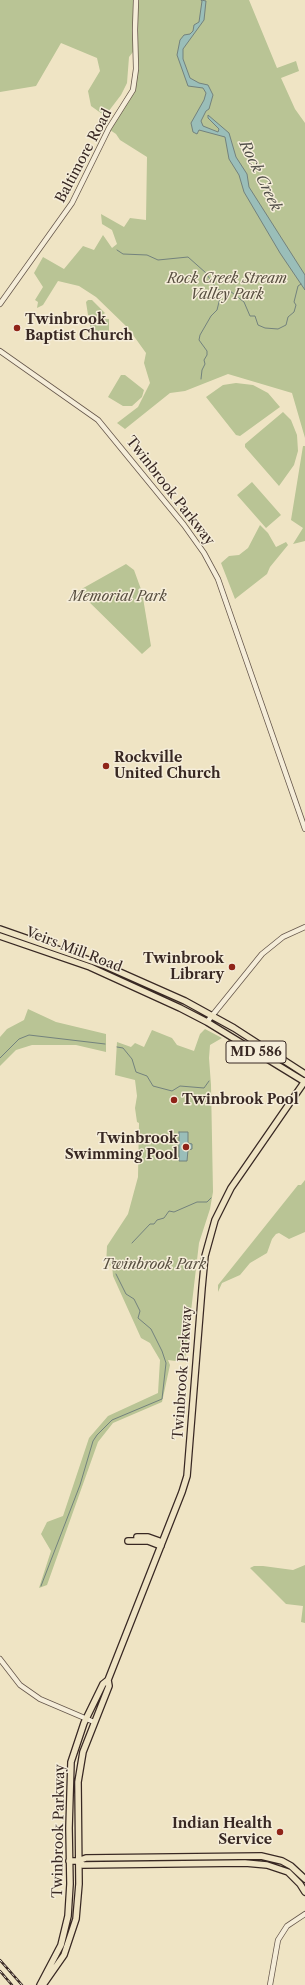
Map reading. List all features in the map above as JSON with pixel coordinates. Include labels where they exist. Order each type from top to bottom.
[{"type":"main road","name":"Veirs Mill Road","points":[[0,929],[113,976],[207,1022],[305,1082]]},
{"type":"main road","name":"Veirs Mill Road","points":[[0,936],[33,943],[116,970],[185,1001],[234,1028],[305,1074]]},
{"type":"main road","name":"Twinbrook Parkway","points":[[41,1985],[57,1956],[65,1930],[69,1903],[70,1770],[78,1740],[103,1684],[108,1680],[162,1544],[187,1476],[205,1256],[215,1220],[231,1188],[305,1082]]},
{"type":"main road","points":[[137,1537],[148,1537],[162,1544]]},
{"type":"main road","points":[[128,1541],[148,1541],[162,1544]]},
{"type":"main road","name":"Twinbrook Parkway","points":[[41,1985],[60,1962],[73,1931],[78,1904],[78,1774],[83,1752],[109,1686],[108,1680]]},
{"type":"main road","points":[[69,1861],[78,1861],[86,1858],[261,1856],[286,1864],[305,1879]]},
{"type":"main road","points":[[78,1861],[83,1865],[245,1863],[267,1865],[288,1872],[300,1884],[305,1892]]},
{"type":"street","name":"Baltimore Road","points":[[0,304],[72,203],[109,128],[133,90],[136,69],[136,0]]},
{"type":"street","name":"Twinbrook Parkway","points":[[0,351],[98,420],[184,525],[204,553],[218,579],[305,829]]},
{"type":"street","points":[[207,1022],[262,954],[284,937],[305,927]]},
{"type":"street","points":[[0,1659],[20,1685],[40,1699],[94,1722]]},
{"type":"street","points":[[270,1985],[278,1940],[287,1926],[305,1914]]},
{"type":"green space","points":[[0,0],[133,0],[133,52],[129,57],[127,83],[121,95],[105,116],[91,106],[88,91],[100,71],[97,58],[61,43],[36,86],[0,92]]},
{"type":"green space","name":"Rock Creek Stream Valley Park","points":[[138,0],[249,0],[277,68],[296,61],[299,71],[281,78],[295,109],[305,123],[305,438],[292,393],[228,374],[185,391],[170,393],[125,429],[117,423],[138,407],[150,383],[144,363],[146,353],[128,328],[96,297],[79,286],[58,281],[43,305],[37,308],[38,302],[35,300],[43,287],[34,273],[43,257],[64,269],[83,246],[94,250],[103,235],[112,248],[117,244],[112,230],[102,224],[101,214],[124,227],[130,218],[146,220],[147,157],[120,140],[116,134],[110,130],[137,84],[135,39]]},
{"type":"green space","points":[[88,300],[92,300],[105,313],[99,317],[88,315],[86,302]]},
{"type":"green space","points":[[90,319],[109,319],[109,334],[90,333]]},
{"type":"green space","points":[[121,375],[125,375],[144,390],[142,397],[132,406],[123,406],[108,397]]},
{"type":"green space","points":[[236,383],[253,385],[268,393],[280,407],[240,436],[236,435],[206,397],[223,385]]},
{"type":"green space","points":[[283,412],[291,420],[297,435],[298,451],[294,465],[279,486],[245,447],[245,444]]},
{"type":"green space","points":[[303,446],[305,446],[305,541],[293,544],[303,528],[291,520]]},
{"type":"green space","points":[[252,482],[281,515],[266,528],[237,495]]},
{"type":"green space","points":[[260,525],[268,533],[276,547],[286,542],[288,545],[270,567],[267,574],[235,599],[221,563],[229,556],[239,555],[248,548]]},
{"type":"green space","name":"Memorial Park","points":[[126,564],[134,570],[142,592],[151,646],[142,654],[78,591]]},
{"type":"green space","points":[[28,1009],[56,1022],[106,1034],[106,1052],[76,1045],[32,1045],[16,1050],[0,1066],[0,1037],[7,1029],[24,1020]]},
{"type":"green space","name":"Twinbrook Park","points":[[205,1029],[222,1038],[210,1045],[209,1058],[213,1192],[210,1209],[199,1243],[186,1354],[183,1362],[168,1360],[170,1365],[162,1402],[113,1423],[98,1442],[47,1585],[39,1588],[51,1551],[41,1534],[47,1522],[63,1516],[89,1438],[108,1416],[158,1393],[160,1360],[150,1343],[141,1338],[113,1276],[112,1265],[106,1266],[107,1246],[128,1214],[138,1177],[139,1123],[137,1122],[135,1108],[137,1096],[135,1080],[115,1075],[117,1042],[131,1047],[135,1043],[144,1047],[152,1030],[172,1038],[177,1045],[194,1051],[200,1034]]},
{"type":"green space","points":[[305,1180],[305,1232],[289,1239],[279,1233],[276,1234],[272,1239],[267,1253],[250,1263],[240,1275],[222,1283],[218,1292],[218,1285],[298,1185],[301,1185]]},
{"type":"green space","points":[[305,1565],[305,1623],[301,1622],[303,1606],[286,1604],[250,1568],[254,1566],[263,1566],[293,1570]]},
{"type":"water","points":[[201,0],[206,1],[204,20],[183,49],[183,59],[190,78],[199,83],[208,85],[213,95],[209,109],[206,111],[201,121],[203,126],[218,132],[219,129],[208,118],[208,115],[229,133],[236,157],[247,174],[249,187],[305,275],[305,290],[280,253],[244,192],[239,175],[229,159],[225,137],[199,130],[197,134],[193,132],[191,123],[204,100],[206,93],[203,88],[188,86],[177,55],[180,40],[184,35],[190,34],[193,31],[194,25],[199,22]]},
{"type":"water","name":"Twinbrook Swimming Pool","points":[[179,1132],[188,1132],[188,1143],[192,1144],[192,1149],[188,1150],[187,1161],[179,1161]]},
{"type":"waterway","points":[[117,250],[123,254],[147,255],[158,260],[188,257],[206,273],[219,290],[230,291],[244,302],[250,316],[255,316],[258,325],[265,328],[278,329],[286,325],[288,317],[294,312],[296,305],[294,302],[298,286],[301,284]]},
{"type":"waterway","points":[[201,379],[207,351],[199,340],[200,335],[211,316],[217,310],[222,290]]},
{"type":"waterway","points":[[0,1058],[19,1039],[29,1035],[105,1044]]},
{"type":"waterway","points":[[117,1047],[123,1048],[132,1059],[136,1072],[147,1076],[153,1086],[172,1091],[180,1086],[204,1088],[209,1081]]},
{"type":"waterway","points":[[132,1243],[150,1224],[154,1224],[157,1220],[164,1218],[169,1211],[174,1212],[197,1202],[207,1202],[211,1198]]},
{"type":"waterway","points":[[41,1586],[80,1485],[93,1441],[112,1420],[162,1399],[166,1363],[162,1351],[151,1329],[138,1318],[140,1311],[134,1299],[126,1294],[116,1274]]},
{"type":"railway","points":[[0,1960],[22,1985]]},
{"type":"railway","points":[[0,1971],[12,1985]]},
{"type":"place","name":"Twinbrook Baptist Church","points":[[17,328]]},
{"type":"place","name":"Rockville United Church","points":[[106,766]]},
{"type":"place","name":"Twinbrook Library","points":[[232,967]]},
{"type":"place","name":"Twinbrook Pool","points":[[174,1100]]},
{"type":"place","name":"Twinbrook Swimming Pool","points":[[186,1147]]},
{"type":"place","name":"Indian Health Service","points":[[280,1832]]},
{"type":"water label","name":"Rock Creek","points":[[260,176]]}]
